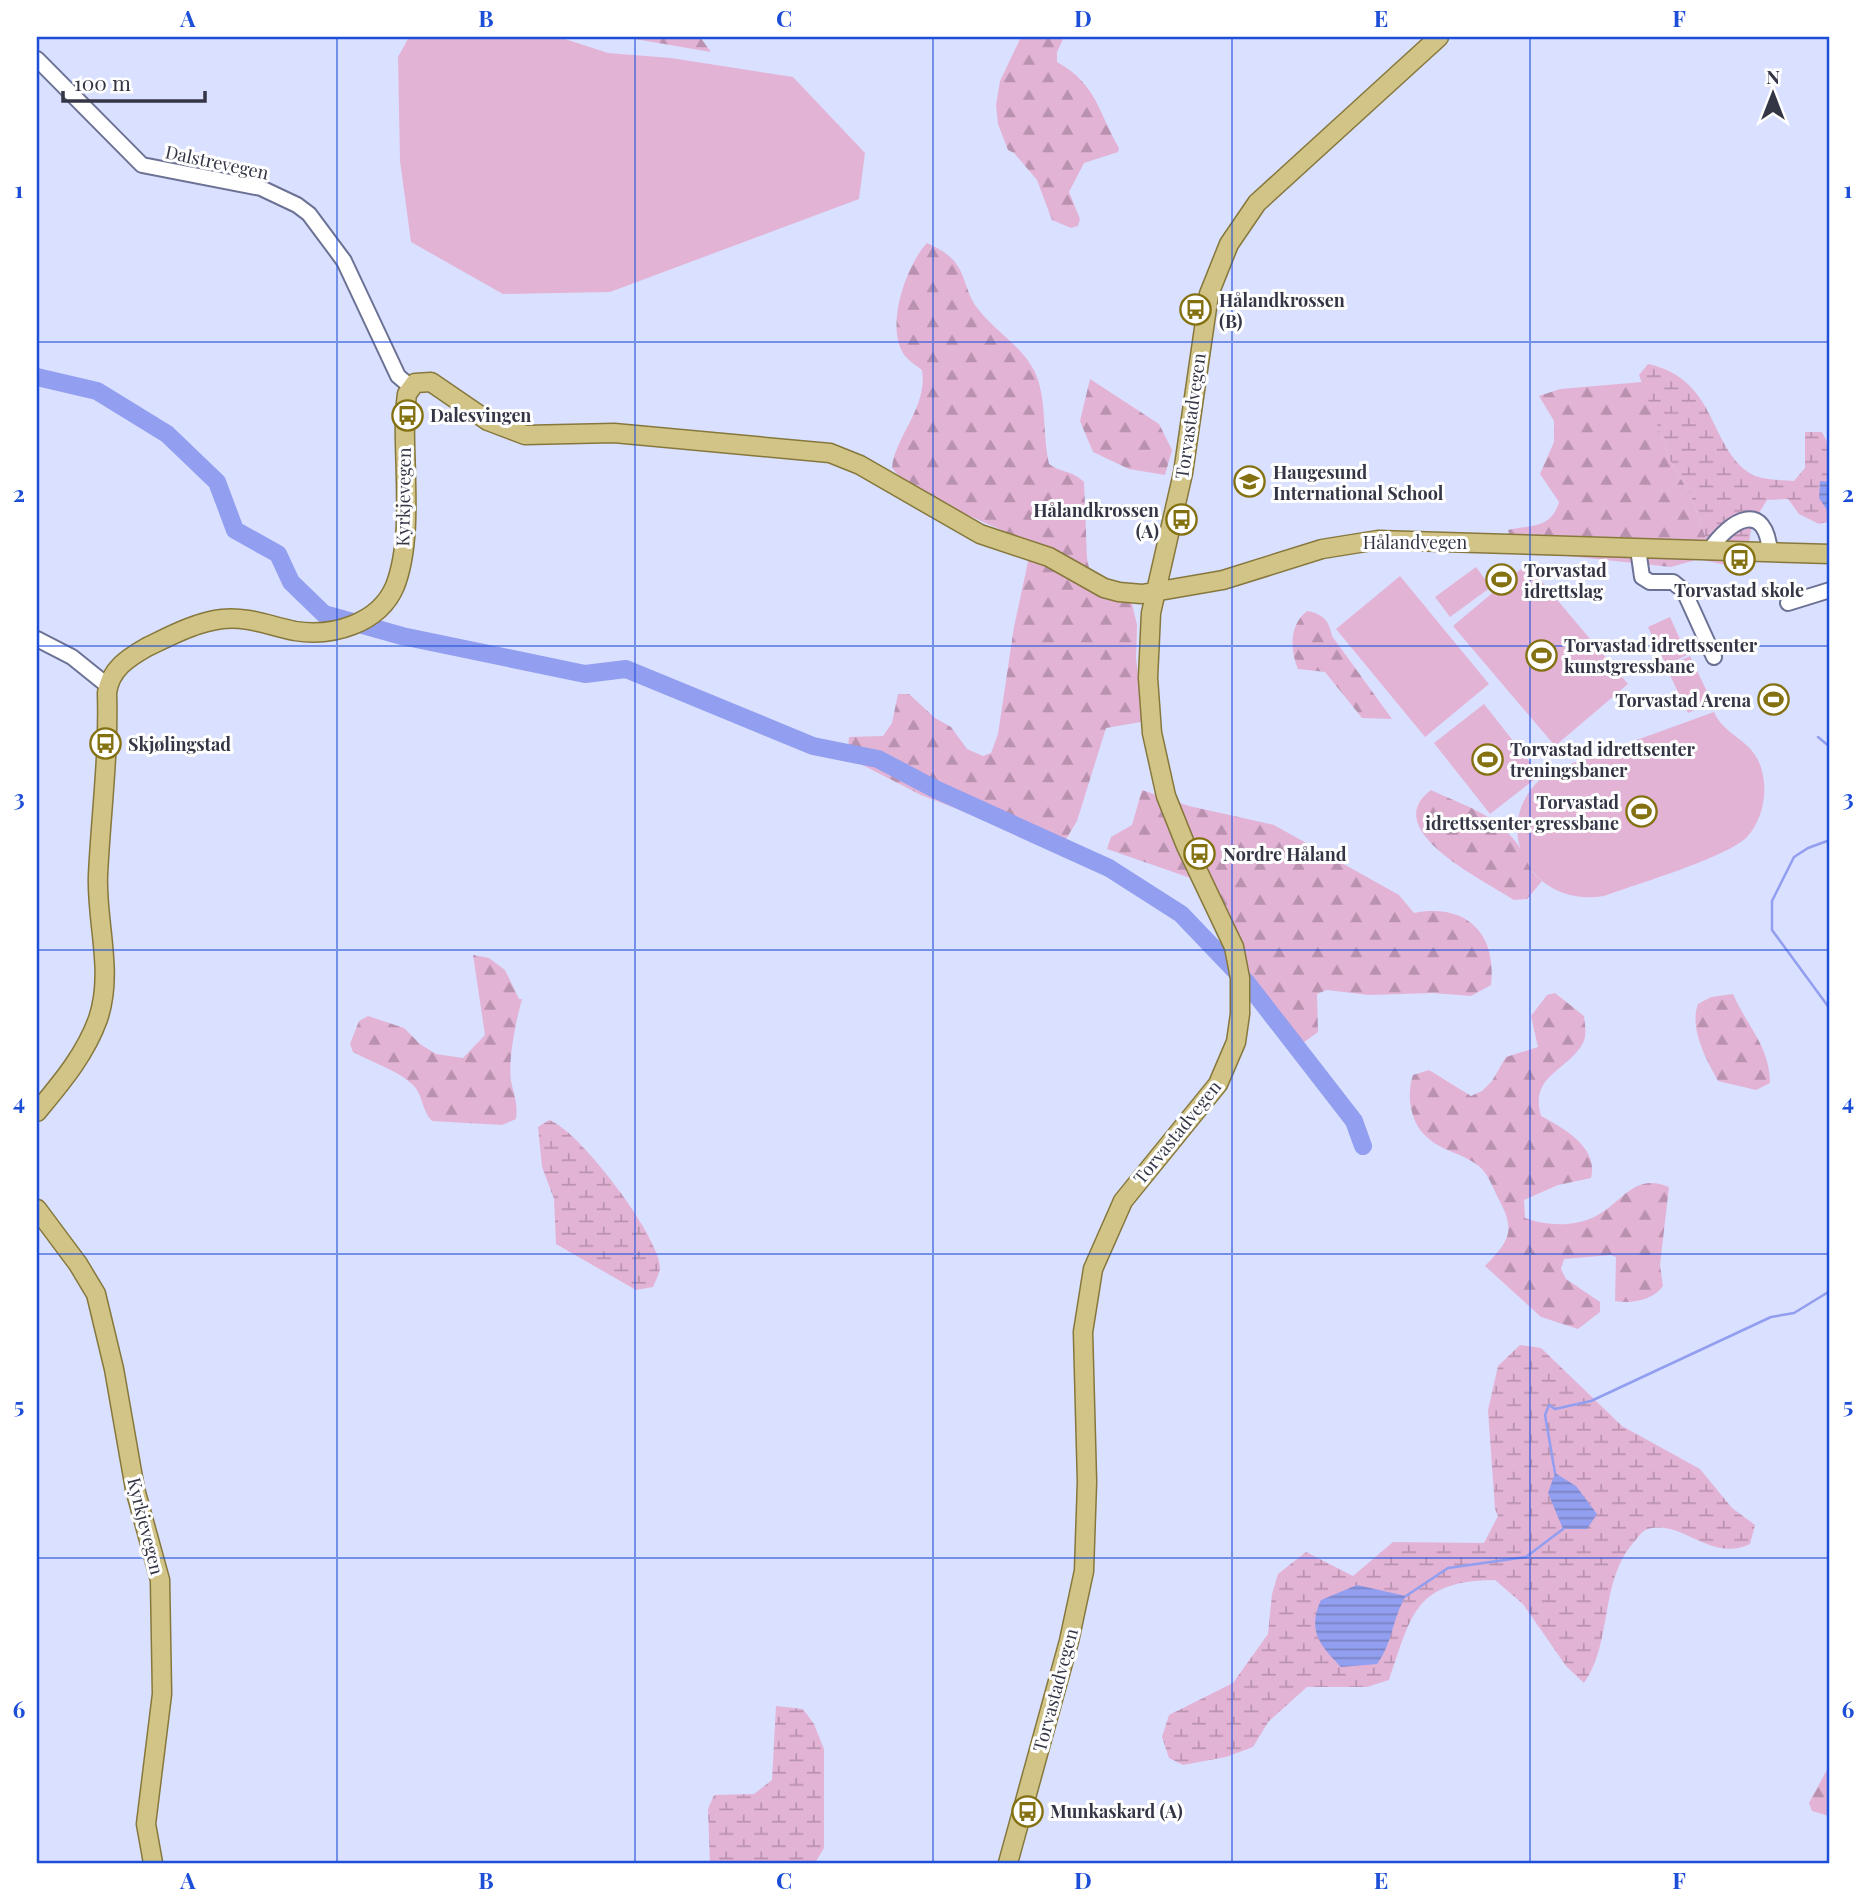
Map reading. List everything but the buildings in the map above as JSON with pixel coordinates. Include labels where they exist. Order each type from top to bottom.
[{"type":"main road","name":"Torvastadvegen","points":[[1008,1863],[1069,1641],[1084,1571],[1087,1519],[1083,1332],[1093,1269],[1123,1201],[1218,1084],[1236,1042],[1240,1014],[1240,978],[1234,947],[1179,831],[1155,749],[1147,676],[1149,627],[1183,474],[1207,306],[1229,244],[1248,215],[1277,183],[1439,37]]},
{"type":"main road","points":[[411,387],[423,381],[431,382],[488,421],[525,435],[614,433],[830,453],[860,465],[980,534],[1049,556],[1104,588],[1135,594],[1156,590]]},
{"type":"main road","name":"Kyrkjevegen","points":[[108,686],[122,663],[135,654],[200,624],[221,619],[245,619],[295,631],[328,631],[351,626],[384,604],[396,585],[401,561],[405,522],[405,411],[411,387]]},
{"type":"main road","name":"Hålandvegen","points":[[1156,590],[1237,577],[1322,549],[1361,541],[1496,542],[1830,554]]},
{"type":"main road","points":[[37,1112],[85,1051],[102,1003],[104,971],[98,876],[107,782],[108,686]]},
{"type":"main road","name":"Kyrkjevegen","points":[[37,1209],[89,1280],[104,1317],[135,1489],[160,1580],[163,1671],[146,1824],[147,1843],[153,1863]]},
{"type":"street","name":"Dalstrevegen","points":[[37,59],[142,165],[261,188],[297,205],[309,214],[344,261],[398,376],[411,387]]},
{"type":"street","points":[[1710,551],[1739,522],[1752,519],[1761,522],[1767,530],[1770,553]]},
{"type":"street","points":[[1638,549],[1642,577],[1652,582],[1674,582],[1684,591],[1714,657]]},
{"type":"street","points":[[1788,603],[1830,590]]},
{"type":"street","points":[[37,639],[72,657],[108,686]]},
{"type":"green space","points":[[409,37],[559,37],[608,53],[671,58],[793,77],[865,153],[859,199],[610,292],[503,294],[411,242],[400,161],[398,57]]},
{"type":"green space","points":[[623,37],[700,37],[711,52]]},
{"type":"green space","points":[[1021,37],[1064,37],[1057,52],[1057,62],[1089,89],[1119,148],[1118,152],[1084,163],[1069,192],[1080,219],[1078,226],[1071,228],[1052,220],[1037,180],[1014,153],[1008,150],[998,124],[996,105],[1000,81]]},
{"type":"green space","points":[[927,243],[954,261],[978,309],[1021,352],[1035,371],[1044,412],[1049,464],[1075,475],[1084,482],[1090,572],[1132,604],[1137,625],[1136,659],[1144,715],[1141,722],[1106,728],[1077,821],[1066,839],[1057,842],[1021,838],[986,820],[921,795],[847,757],[849,737],[883,736],[892,723],[898,694],[909,694],[935,718],[951,727],[967,749],[983,756],[991,753],[998,734],[1014,627],[1032,543],[944,505],[904,482],[892,468],[894,456],[916,409],[923,384],[922,370],[905,356],[899,344],[897,314],[905,281]]},
{"type":"green space","points":[[1648,364],[1671,372],[1688,384],[1700,398],[1737,462],[1755,476],[1794,481],[1805,468],[1805,432],[1822,432],[1830,448],[1830,482],[1820,482],[1827,509],[1830,508],[1830,521],[1819,524],[1799,514],[1788,499],[1767,500],[1752,524],[1748,549],[1735,567],[1699,559],[1706,539],[1691,496],[1670,460],[1639,375]]},
{"type":"green space","points":[[1090,379],[1159,424],[1172,450],[1165,475],[1129,469],[1093,452],[1080,421]]},
{"type":"green space","points":[[1642,382],[1670,460],[1691,496],[1706,539],[1699,559],[1671,567],[1513,550],[1508,530],[1545,521],[1551,517],[1559,502],[1540,474],[1554,442],[1554,421],[1539,396],[1560,389]]},
{"type":"green space","name":"Torvastad idrettssenter kunstgressbane","points":[[1527,564],[1628,684],[1555,746],[1453,626]]},
{"type":"green space","points":[[1476,567],[1491,587],[1450,617],[1435,597]]},
{"type":"green space","points":[[1400,576],[1489,684],[1425,737],[1336,629]]},
{"type":"green space","points":[[1307,611],[1321,616],[1327,622],[1332,636],[1392,719],[1362,718],[1325,672],[1298,669],[1293,646],[1294,630]]},
{"type":"green space","points":[[1670,617],[1687,655],[1666,665],[1648,627]]},
{"type":"green space","points":[[1690,656],[1712,702],[1688,713],[1666,667]]},
{"type":"green space","name":"Torvastad idrettsenter treningsbaner","points":[[1484,704],[1540,775],[1490,814],[1434,743]]},
{"type":"green space","points":[[1714,712],[1723,726],[1755,754],[1762,771],[1764,801],[1758,820],[1747,837],[1737,845],[1701,862],[1604,896],[1576,896],[1553,888],[1535,874],[1523,855],[1517,834],[1520,811],[1531,790],[1551,771]]},
{"type":"green space","points":[[1142,790],[1189,806],[1274,825],[1399,895],[1414,913],[1432,911],[1463,918],[1483,937],[1489,950],[1491,985],[1471,996],[1433,993],[1369,995],[1327,990],[1317,994],[1318,1032],[1296,1048],[1284,1024],[1267,1004],[1266,1007],[1202,882],[1107,849],[1111,837],[1132,825]]},
{"type":"green space","points":[[1431,790],[1489,818],[1510,834],[1534,873],[1542,881],[1527,899],[1514,900],[1461,867],[1426,837],[1417,821],[1418,805]]},
{"type":"green space","points":[[473,955],[489,958],[505,970],[519,999],[522,999],[511,1061],[516,1119],[502,1125],[432,1121],[414,1086],[393,1071],[353,1052],[350,1044],[359,1021],[368,1016],[404,1028],[420,1044],[436,1054],[463,1058],[485,1035]]},
{"type":"green space","points":[[1555,993],[1584,1016],[1585,1037],[1576,1052],[1545,1082],[1540,1091],[1541,1116],[1569,1133],[1584,1148],[1590,1157],[1591,1178],[1558,1185],[1524,1200],[1525,1218],[1542,1223],[1569,1224],[1594,1217],[1637,1186],[1657,1183],[1669,1187],[1660,1265],[1663,1286],[1654,1295],[1635,1301],[1615,1301],[1616,1257],[1611,1255],[1564,1259],[1561,1269],[1566,1279],[1600,1302],[1600,1312],[1578,1329],[1541,1317],[1485,1266],[1501,1248],[1508,1234],[1507,1217],[1503,1208],[1481,1168],[1469,1159],[1441,1147],[1423,1133],[1414,1118],[1410,1100],[1413,1075],[1429,1070],[1471,1096],[1482,1091],[1492,1081],[1506,1057],[1538,1047],[1531,1016],[1547,995]]},
{"type":"green space","points":[[1733,994],[1762,1047],[1769,1070],[1770,1083],[1756,1090],[1718,1081],[1697,1033],[1698,1004],[1711,997]]},
{"type":"green space","points":[[549,1120],[579,1143],[597,1163],[646,1232],[660,1267],[653,1287],[636,1290],[556,1244],[554,1199],[542,1167],[538,1127]]},
{"type":"green space","points":[[1520,1345],[1541,1348],[1622,1426],[1700,1469],[1732,1508],[1755,1525],[1750,1544],[1722,1548],[1673,1530],[1661,1528],[1643,1531],[1622,1559],[1615,1576],[1599,1649],[1584,1683],[1566,1666],[1523,1604],[1495,1580],[1468,1582],[1432,1594],[1421,1605],[1404,1636],[1389,1680],[1367,1687],[1307,1687],[1268,1722],[1253,1747],[1226,1757],[1183,1765],[1169,1758],[1162,1737],[1169,1715],[1233,1683],[1268,1634],[1272,1594],[1278,1574],[1306,1552],[1353,1576],[1393,1542],[1484,1543],[1498,1516],[1495,1509],[1488,1410],[1498,1366]]},
{"type":"green space","points":[[776,1706],[803,1709],[814,1724],[824,1749],[824,1848],[815,1863],[710,1863],[708,1809],[714,1795],[754,1794],[772,1780]]},
{"type":"green space","points":[[1830,1747],[1829,1816],[1812,1811],[1809,1803],[1828,1768]]},
{"type":"water","points":[[1820,481],[1830,482],[1830,508],[1827,510],[1819,498]]},
{"type":"water","points":[[1555,1473],[1576,1486],[1597,1514],[1587,1529],[1563,1529],[1548,1493]]},
{"type":"water","points":[[1357,1585],[1406,1596],[1377,1664],[1341,1667],[1318,1637],[1315,1620],[1321,1600]]},
{"type":"waterway","points":[[37,377],[97,391],[167,434],[217,482],[235,530],[278,554],[291,582],[324,614],[402,636],[585,674],[626,669],[813,746],[878,759],[935,789],[1109,868],[1181,914],[1247,983],[1354,1121],[1363,1146]]},
{"type":"waterway","points":[[1818,737],[1830,747]]},
{"type":"waterway","points":[[1830,840],[1808,848],[1794,857],[1772,901],[1772,930],[1830,1009]]},
{"type":"waterway","points":[[1555,1473],[1545,1415],[1549,1405],[1555,1409],[1591,1401],[1771,1317],[1794,1313],[1830,1291]]},
{"type":"waterway","points":[[1406,1596],[1448,1568],[1526,1557],[1563,1529]]},
{"type":"place","name":"Hålandkrossen (B)","points":[[1196,310]]},
{"type":"place","name":"Dalesvingen","points":[[407,415]]},
{"type":"place","name":"Haugesund International School","points":[[1250,482]]},
{"type":"place","name":"Hålandkrossen (A)","points":[[1182,520]]},
{"type":"place","name":"Torvastad skole","points":[[1739,560]]},
{"type":"place","name":"Torvastad idrettslag","points":[[1501,580]]},
{"type":"place","name":"Torvastad idrettssenter kunstgressbane","points":[[1541,655]]},
{"type":"place","name":"Torvastad Arena","points":[[1774,700]]},
{"type":"place","name":"Skjølingstad","points":[[105,744]]},
{"type":"place","name":"Torvastad idrettsenter treningsbaner","points":[[1487,759]]},
{"type":"place","name":"Torvastad idrettssenter gressbane","points":[[1642,812]]},
{"type":"place","name":"Nordre Håland","points":[[1200,854]]},
{"type":"place","name":"Munkaskard (A)","points":[[1027,1811]]}]
